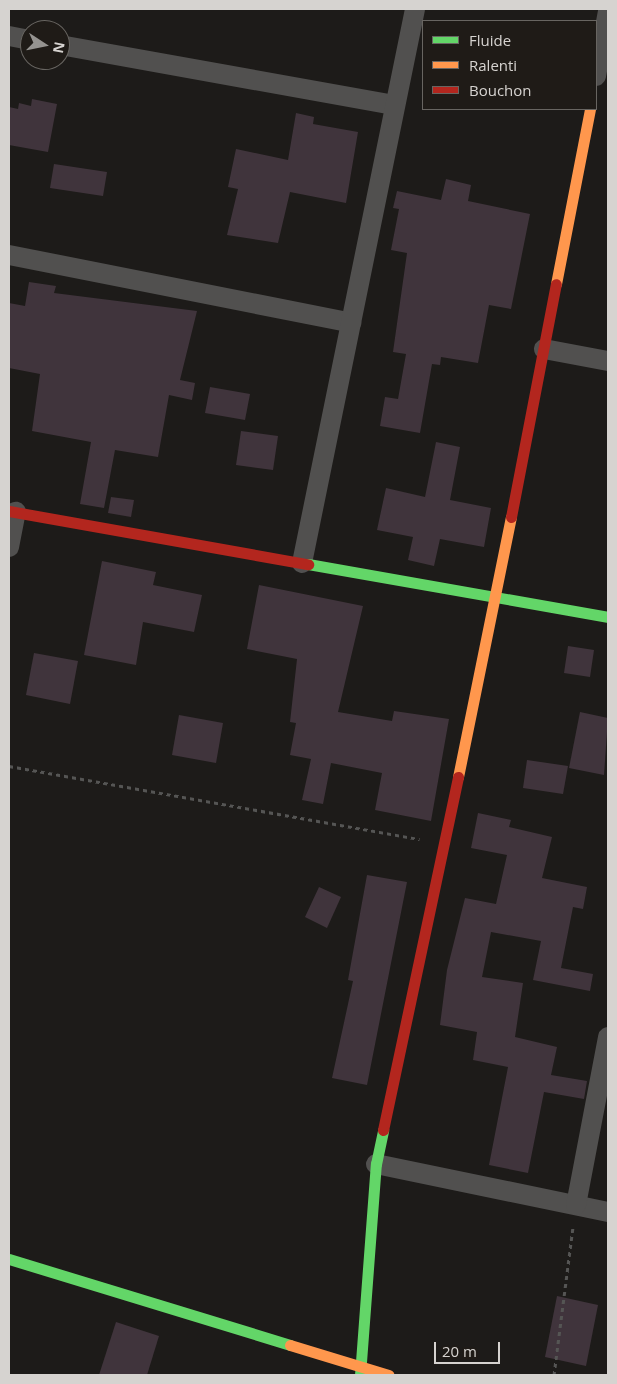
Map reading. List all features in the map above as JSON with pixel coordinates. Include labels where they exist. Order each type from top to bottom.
[{"type":"street","points":[[302,563],[415,9]]},
{"type":"street","points":[[597,71],[608,11]]},
{"type":"street","points":[[70,47],[395,105]]},
{"type":"street","points":[[361,1371],[376,1164],[496,598],[590,110]]},
{"type":"street","points":[[9,255],[351,323]]},
{"type":"street","points":[[544,349],[608,361]]},
{"type":"street","points":[[9,547],[12,512],[608,617]]},
{"type":"street","points":[[576,1205],[608,1037]]},
{"type":"street","points":[[376,1164],[608,1212]]},
{"type":"street","points":[[9,1259],[361,1371],[389,1375]]},
{"type":"path","points":[[9,766],[443,843]]},
{"type":"path","points":[[554,1375],[576,1205]]},
{"type":"building","points":[[32,99],[57,104],[48,152],[9,145],[9,107],[18,109],[19,103],[31,106]]},
{"type":"building","points":[[296,113],[314,117],[313,124],[358,132],[346,203],[290,192],[278,243],[227,235],[238,189],[228,187],[236,149],[288,160]]},
{"type":"building","points":[[54,164],[107,172],[103,196],[50,188]]},
{"type":"building","points":[[446,179],[471,185],[468,201],[530,214],[511,309],[489,305],[478,363],[441,357],[440,365],[432,364],[420,433],[380,426],[385,397],[398,399],[406,354],[393,352],[407,253],[391,250],[399,209],[393,208],[397,191],[441,200]]},
{"type":"building","points":[[29,282],[56,286],[54,293],[197,311],[180,380],[195,383],[192,400],[169,395],[158,457],[115,450],[104,508],[80,504],[91,442],[32,431],[40,374],[9,368],[9,303],[25,306]]},
{"type":"building","points":[[210,387],[250,394],[245,420],[205,413]]},
{"type":"building","points":[[241,431],[278,436],[273,470],[236,465]]},
{"type":"building","points":[[436,442],[460,447],[450,500],[491,508],[484,547],[440,539],[434,566],[408,560],[413,537],[377,530],[386,488],[425,497]]},
{"type":"building","points":[[111,497],[134,500],[131,517],[108,513]]},
{"type":"building","points":[[102,561],[156,572],[153,585],[202,595],[194,632],[143,622],[136,665],[84,655]]},
{"type":"building","points":[[259,585],[363,606],[338,712],[392,721],[394,711],[449,719],[431,821],[375,810],[382,773],[331,763],[323,804],[302,800],[311,759],[290,755],[296,723],[290,722],[297,659],[247,649]]},
{"type":"building","points":[[568,646],[594,650],[590,677],[564,673]]},
{"type":"building","points":[[34,653],[78,661],[70,704],[26,695]]},
{"type":"building","points":[[580,712],[608,718],[604,775],[569,768]]},
{"type":"building","points":[[179,715],[223,723],[216,763],[172,755]]},
{"type":"building","points":[[527,760],[568,766],[563,794],[523,788]]},
{"type":"building","points":[[478,813],[511,820],[509,827],[552,837],[542,878],[587,887],[583,909],[573,907],[561,968],[593,974],[590,991],[533,980],[541,941],[491,932],[482,977],[523,983],[515,1037],[557,1047],[551,1075],[587,1081],[584,1099],[544,1092],[528,1173],[489,1165],[508,1067],[473,1060],[477,1032],[440,1025],[447,970],[465,898],[496,904],[507,855],[471,848]]},
{"type":"building","points":[[367,875],[407,882],[367,1085],[332,1078],[353,981],[348,980]]},
{"type":"building","points":[[319,887],[341,897],[327,928],[305,917]]},
{"type":"building","points":[[557,1296],[598,1305],[586,1366],[545,1357]]},
{"type":"building","points":[[116,1322],[159,1336],[147,1375],[99,1375]]},
{"type":"traffic: fast","points":[[308,564],[608,617]]},
{"type":"traffic: fast","points":[[360,1375],[376,1164],[383,1130]]},
{"type":"traffic: fast","points":[[9,1259],[290,1345]]},
{"type":"traffic: slow","points":[[556,284],[590,110]]},
{"type":"traffic: slow","points":[[458,777],[511,517]]},
{"type":"traffic: slow","points":[[290,1345],[389,1375]]},
{"type":"traffic: jam","points":[[511,517],[556,284]]},
{"type":"traffic: jam","points":[[9,511],[308,564]]},
{"type":"traffic: jam","points":[[383,1130],[458,777]]}]
